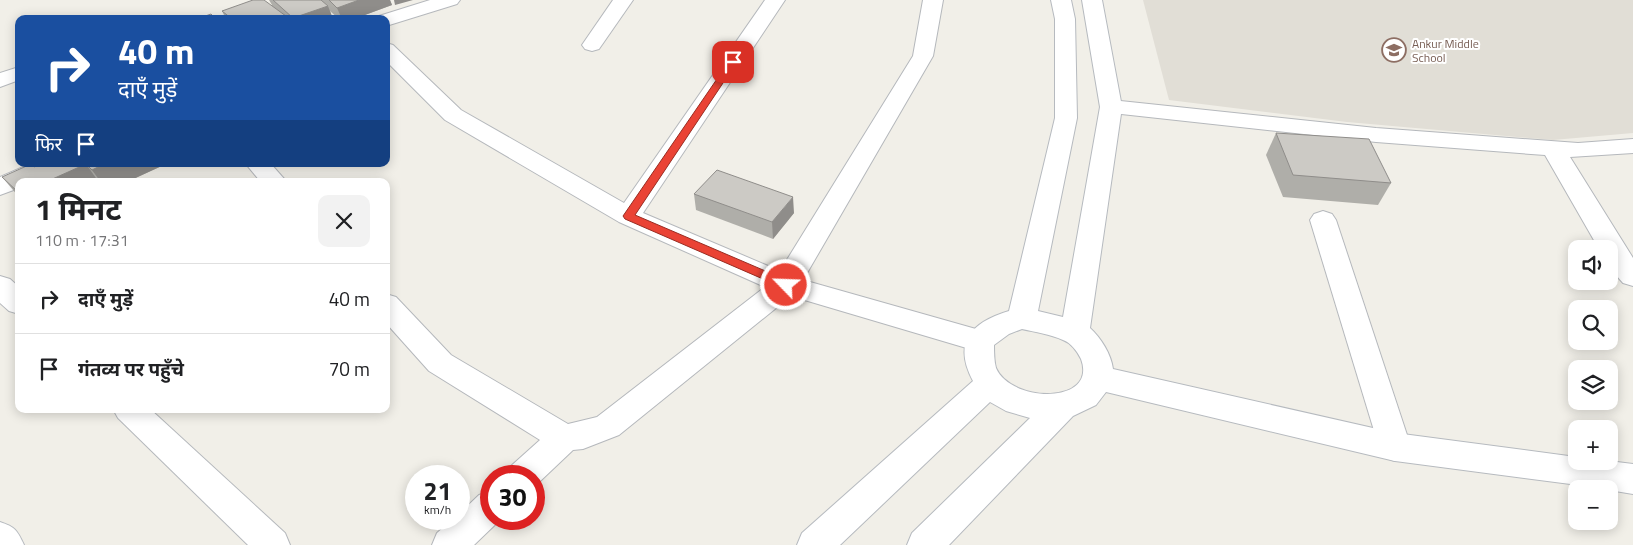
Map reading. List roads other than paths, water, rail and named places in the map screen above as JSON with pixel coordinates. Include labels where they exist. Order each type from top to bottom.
[{"type":"street","points":[[390,19],[450,0]]},
{"type":"street","points":[[592,45],[623,0]]},
{"type":"street","points":[[628,216],[775,0]]},
{"type":"street","points":[[535,465],[564,438],[583,436],[608,426],[786,285],[923,56],[933,0]]},
{"type":"street","points":[[1022,318],[1066,118],[1065,20],[1061,0]]},
{"type":"street","points":[[1075,332],[1111,107],[1092,0]]},
{"type":"street","points":[[390,53],[453,115],[628,216],[786,285],[980,341]]},
{"type":"street","points":[[0,80],[15,74]]},
{"type":"street","points":[[1111,107],[1376,135],[1578,150],[1633,146]]},
{"type":"street","points":[[1553,148],[1619,260],[1633,276]]},
{"type":"street","points":[[20,178],[43,167]]},
{"type":"street","points":[[261,167],[271,178]]},
{"type":"street","points":[[0,187],[15,180]]},
{"type":"street","points":[[1323,220],[1395,447]]},
{"type":"street","points":[[0,286],[15,300]]},
{"type":"street","points":[[390,308],[440,363],[564,438]]},
{"type":"street","points":[[1022,318],[1075,332],[1090,347],[1097,362],[1098,378],[1091,391],[1079,401],[1062,407],[1042,408],[1022,404],[1005,396],[991,383],[982,369],[979,356],[980,341],[991,330],[1004,322],[1022,318]]},
{"type":"street","points":[[1098,378],[1395,447],[1633,479]]},
{"type":"street","points":[[815,545],[991,383]]},
{"type":"street","points":[[925,545],[1062,407]]},
{"type":"street","points":[[133,413],[272,545]]},
{"type":"street","points":[[450,545],[480,516]]},
{"type":"street","points":[[0,538],[6,545]]},
{"type":"place","name":"Ankur Middle School","points":[[1394,50]]}]
